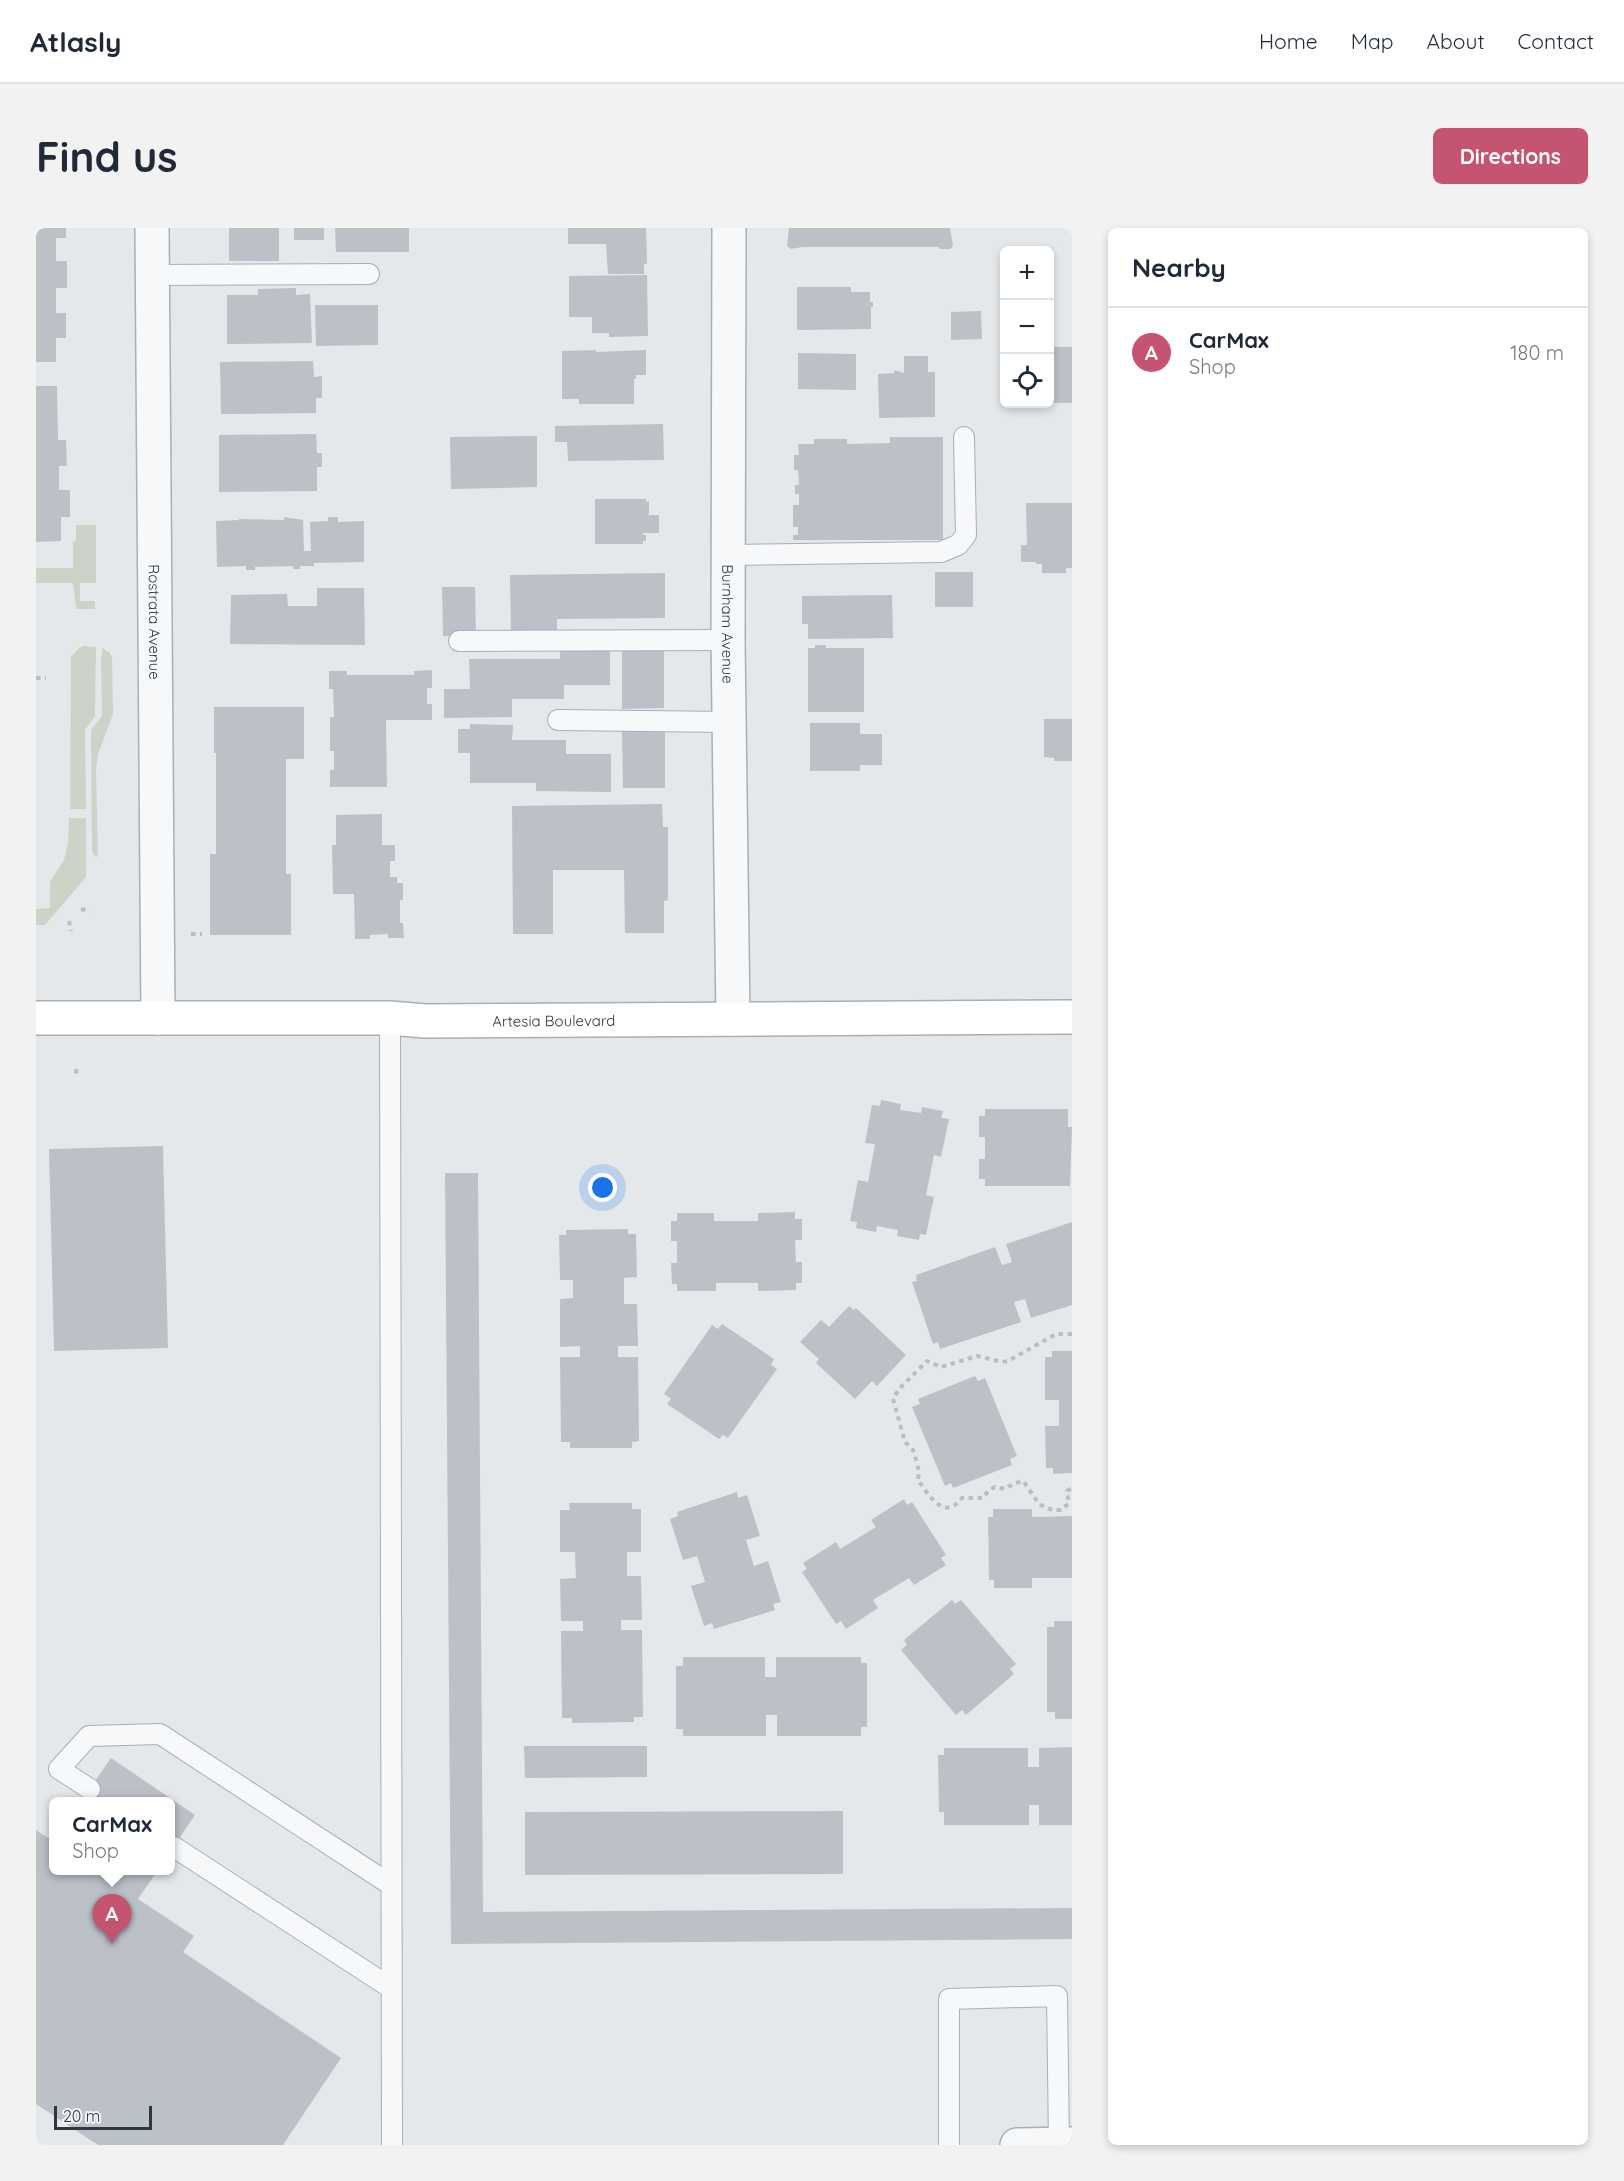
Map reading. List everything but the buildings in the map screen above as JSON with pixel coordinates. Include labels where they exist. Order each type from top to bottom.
[{"type":"main road","name":"Artesia Boulevard","points":[[36,1018],[390,1018],[425,1021],[1072,1017]]},
{"type":"street","name":"Rostrata Avenue","points":[[152,228],[158,1018]]},
{"type":"street","name":"Burnham Avenue","points":[[729,228],[728,640],[734,1019]]},
{"type":"street","points":[[1017,2145],[1072,2144]]},
{"type":"lane","points":[[153,275],[369,274]]},
{"type":"lane","points":[[728,555],[941,552],[958,545],[966,535],[964,437]]},
{"type":"lane","points":[[459,641],[728,640]]},
{"type":"lane","points":[[558,720],[729,722]]},
{"type":"lane","points":[[390,1018],[392,2145]]},
{"type":"lane","points":[[90,1790],[59,1769],[89,1736],[160,1734],[391,1885]]},
{"type":"lane","points":[[175,1848],[391,1988]]},
{"type":"lane","points":[[949,2145],[949,1998],[1057,1996],[1059,2144]]},
{"type":"path","points":[[36,678],[46,678]]},
{"type":"path","points":[[81,909],[90,911]]},
{"type":"path","points":[[69,921],[71,931]]},
{"type":"path","points":[[190,934],[202,934]]},
{"type":"path","points":[[76,1069],[77,1078]]},
{"type":"path","points":[[1072,1334],[1056,1334],[1017,1357],[1002,1362],[977,1356],[941,1367],[927,1360],[899,1389],[893,1399],[905,1442],[913,1450],[919,1470],[918,1480],[937,1505],[948,1508],[957,1504],[962,1498],[983,1498],[995,1487],[1005,1489],[1023,1481],[1044,1508],[1049,1511],[1061,1510],[1068,1503],[1067,1491],[1072,1488]]},
{"type":"green space","points":[[76,525],[96,525],[96,583],[80,583],[80,601],[95,601],[95,609],[76,608],[73,583],[36,583],[36,568],[73,568],[73,541],[76,541]]},
{"type":"green space","points":[[83,646],[96,647],[95,716],[85,730],[86,809],[70,809],[71,657]]},
{"type":"green space","points":[[102,648],[110,653],[112,658],[113,714],[98,754],[96,769],[98,857],[92,851],[91,730],[102,716]]},
{"type":"green space","points":[[69,818],[86,818],[86,877],[45,925],[36,925],[36,909],[50,908],[50,882],[64,860],[68,842]]},
{"type":"place","name":"CarMax","points":[[112,1944]]}]
